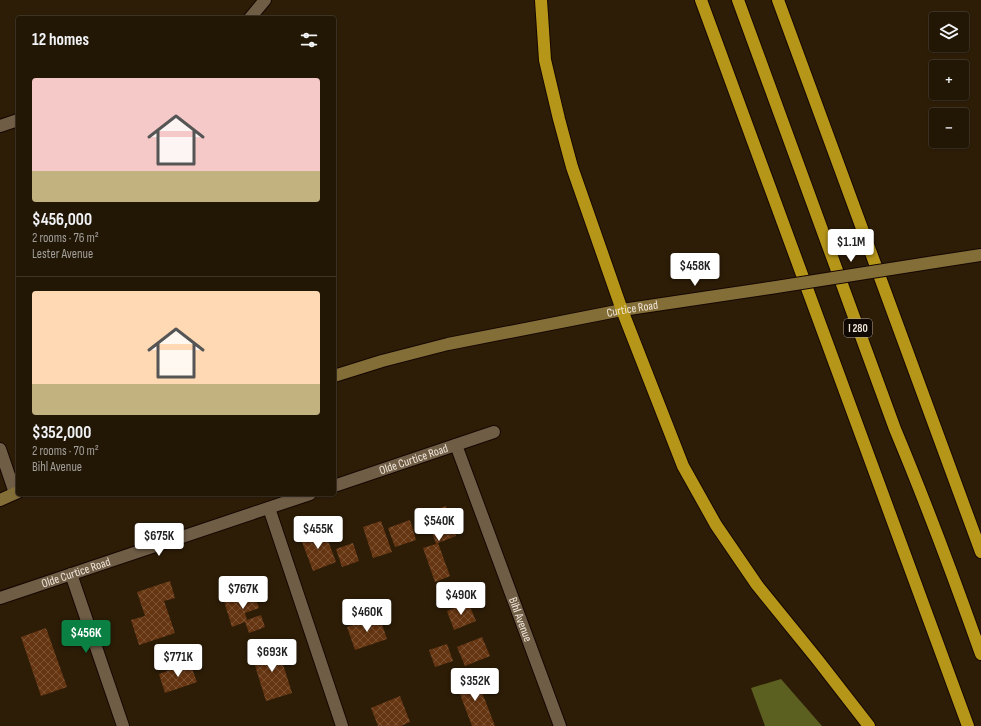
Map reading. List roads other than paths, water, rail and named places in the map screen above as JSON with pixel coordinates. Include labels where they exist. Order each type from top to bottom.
[{"type":"highway","points":[[541,0],[545,60],[572,167],[622,310],[683,466],[716,526],[757,585],[869,726]]},
{"type":"highway","points":[[701,0],[968,726]]},
{"type":"highway","name":"I 280","points":[[738,0],[895,429],[941,543],[981,654]]},
{"type":"highway","points":[[778,0],[981,552]]},
{"type":"street","points":[[252,16],[265,0]]},
{"type":"street","points":[[0,126],[16,121]]},
{"type":"street","name":"Curtice Road","points":[[336,375],[382,361],[448,344],[622,310],[981,255]]},
{"type":"street","name":"Olde Curtice Road","points":[[336,485],[494,432]]},
{"type":"street","name":"Bihl Avenue","points":[[456,445],[560,726]]},
{"type":"street","points":[[0,449],[16,490]]},
{"type":"street","points":[[0,500],[16,493]]},
{"type":"street","name":"Olde Curtice Road","points":[[0,598],[304,496]]},
{"type":"street","points":[[269,508],[342,726]]},
{"type":"street","points":[[71,574],[123,726]]}]
